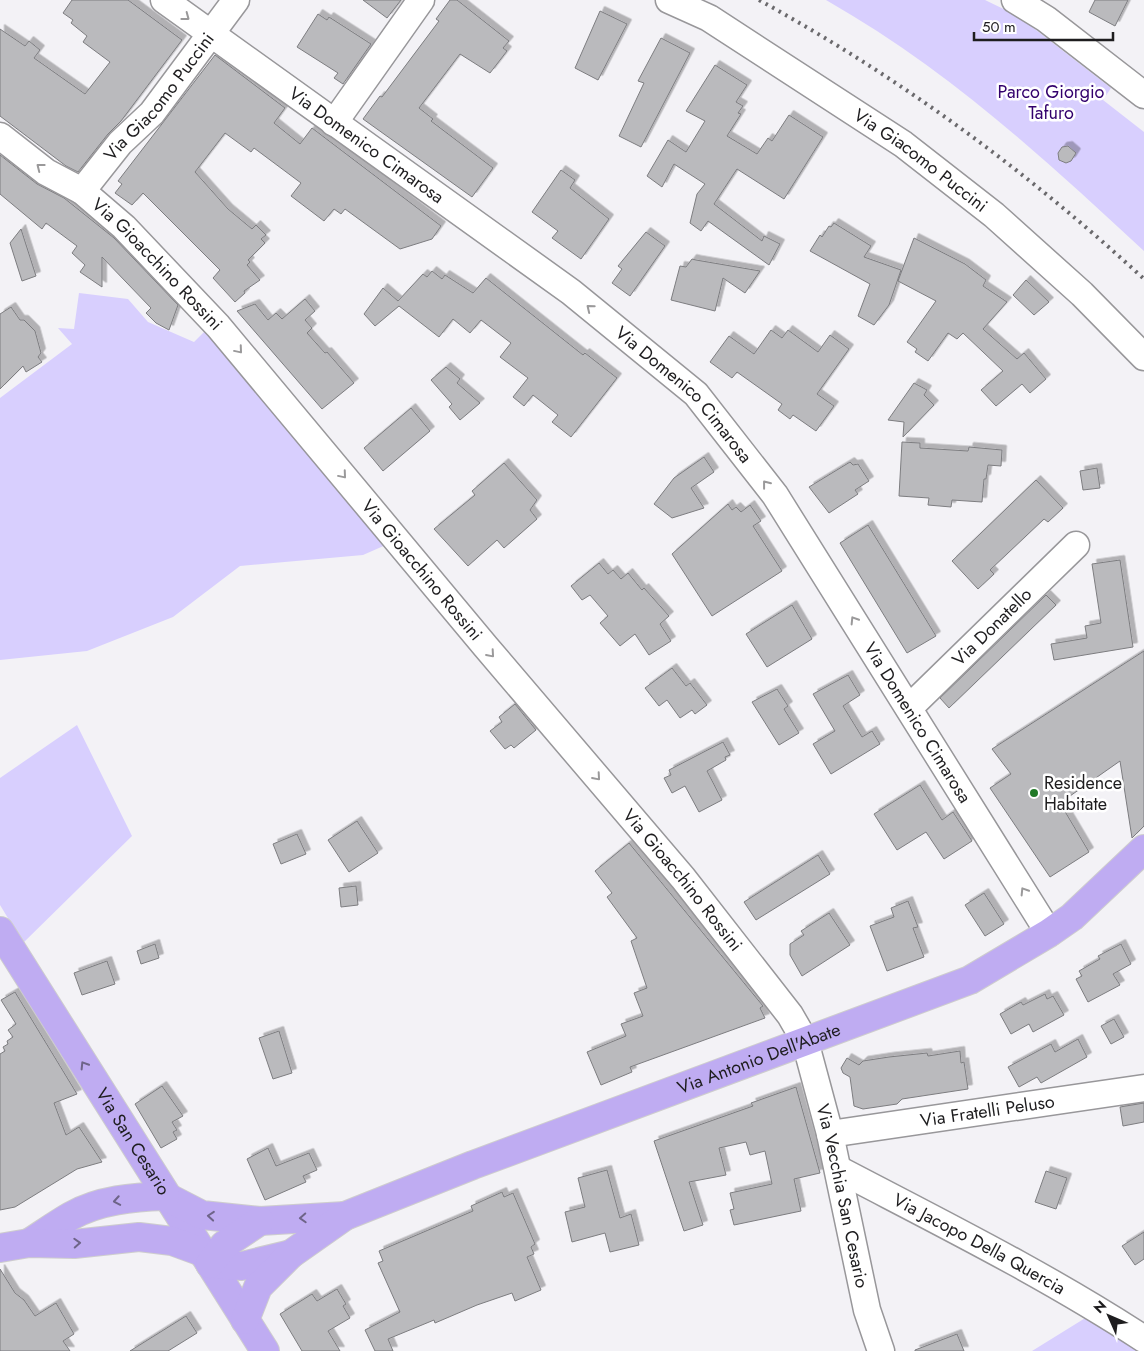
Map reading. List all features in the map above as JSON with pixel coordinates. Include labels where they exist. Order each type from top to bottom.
[{"type":"main road","name":"Via Antonio Dell'Abate","points":[[245,1320],[258,1287],[291,1254],[345,1216],[473,1166],[970,980],[1050,933],[1072,917],[1144,850]]},
{"type":"main road","name":"Via San Cesario","points":[[0,931],[165,1196],[265,1351]]},
{"type":"main road","name":"Via Antonio Dell'Abate","points":[[165,1196],[202,1215],[260,1221],[345,1216]]},
{"type":"main road","points":[[0,1248],[29,1243],[73,1215],[106,1203],[137,1197],[165,1196],[159,1218],[140,1237]]},
{"type":"main road","points":[[206,1258],[260,1221]]},
{"type":"main road","name":"Via Antonio Dell'Abate","points":[[29,1243],[74,1244],[140,1237],[172,1241],[206,1258],[242,1266],[291,1254]]},
{"type":"street","name":"Via Domenico Cimarosa","points":[[164,0],[571,292],[696,394],[775,495],[1050,933]]},
{"type":"street","name":"Via Giacomo Puccini","points":[[82,191],[120,143],[152,113],[236,0]]},
{"type":"street","points":[[334,123],[422,0]]},
{"type":"street","name":"Via Giacomo Puccini","points":[[669,0],[709,18],[903,144],[994,215],[1082,294],[1144,357]]},
{"type":"street","points":[[1015,0],[1051,10],[1144,95]]},
{"type":"street","name":"Via Gioacchino Rossini","points":[[0,136],[46,172],[82,191],[124,227],[218,326],[486,647],[684,878],[762,976],[790,1015],[805,1041]]},
{"type":"street","name":"Via Donatello","points":[[909,708],[1076,545]]},
{"type":"street","name":"Via Vecchia San Cesario","points":[[805,1041],[830,1134],[867,1310],[881,1351]]},
{"type":"street","name":"Via Fratelli Peluso","points":[[830,1134],[1144,1088]]},
{"type":"street","name":"Via Jacopo Della Quercia","points":[[838,1169],[990,1248],[1099,1309],[1144,1339]]},
{"type":"green space","name":"Parco Giorgio Tafuro","points":[[826,0],[985,0],[1018,16],[1111,88],[1103,100],[1144,132],[1144,251],[1031,148],[953,85],[913,55]]},
{"type":"green space","points":[[79,293],[128,299],[148,322],[194,342],[209,327],[388,544],[363,555],[240,566],[173,617],[87,651],[0,660],[0,398],[72,344],[58,328],[74,329]]},
{"type":"green space","points":[[77,725],[132,836],[23,943],[0,905],[0,778]]},
{"type":"green space","points":[[1095,1312],[1144,1351],[1032,1351]]},
{"type":"building","points":[[72,0],[128,0],[182,40],[121,121],[108,134],[78,172],[66,166],[0,116],[0,29],[25,46],[29,41],[40,50],[34,58],[85,94],[110,62],[83,42],[87,36],[71,23],[73,20],[63,13]]},
{"type":"building","points":[[363,0],[401,0],[387,18]]},
{"type":"building","points":[[450,0],[457,0],[509,41],[503,48],[507,51],[490,73],[460,54],[419,108],[433,119],[431,121],[493,168],[472,197],[363,119],[380,96],[382,97],[439,21],[436,19]]},
{"type":"building","points":[[1095,0],[1128,0],[1115,26],[1089,12]]},
{"type":"building","points":[[600,11],[627,24],[598,80],[575,68]]},
{"type":"building","points":[[318,14],[327,20],[329,17],[371,44],[343,84],[334,78],[338,73],[297,47]]},
{"type":"building","points":[[661,38],[690,53],[641,147],[619,136],[644,83],[638,81]]},
{"type":"building","points":[[215,55],[285,108],[274,123],[300,144],[312,128],[441,226],[432,239],[400,249],[345,209],[341,214],[334,209],[324,221],[291,196],[301,183],[254,148],[251,152],[225,133],[195,172],[228,209],[252,229],[256,225],[266,235],[261,239],[265,243],[248,260],[250,262],[247,265],[260,280],[244,291],[245,293],[235,302],[213,278],[220,270],[143,193],[132,205],[115,193],[122,184],[118,181]]},
{"type":"building","points":[[715,65],[747,85],[736,102],[743,106],[738,113],[741,114],[727,136],[757,154],[768,138],[772,141],[789,115],[823,137],[784,199],[737,169],[714,204],[762,241],[764,236],[780,244],[769,265],[708,221],[701,231],[690,223],[697,194],[705,184],[674,164],[662,187],[647,176],[668,140],[686,152],[705,121],[686,111]]},
{"type":"building","points":[[1068,146],[1076,153],[1071,161],[1066,163],[1059,160],[1058,153],[1062,147]]},
{"type":"building","points":[[0,155],[37,184],[64,198],[114,238],[178,305],[169,330],[156,323],[146,313],[151,308],[102,257],[102,287],[80,272],[85,265],[72,253],[77,246],[46,223],[42,229],[0,194]]},
{"type":"building","points":[[561,170],[575,180],[570,188],[609,219],[581,259],[552,238],[558,231],[532,212]]},
{"type":"building","points":[[834,223],[871,246],[864,257],[901,270],[889,305],[874,325],[858,316],[870,284],[810,251],[820,235],[822,237],[829,226],[831,227]]},
{"type":"building","points":[[21,229],[36,276],[22,281],[10,243]]},
{"type":"building","points":[[646,232],[665,246],[630,296],[612,283],[622,269],[618,266]]},
{"type":"building","points":[[914,238],[965,264],[986,280],[983,286],[1007,302],[983,329],[1017,359],[1024,353],[1046,379],[1030,393],[1022,384],[996,406],[981,390],[1003,371],[963,333],[957,339],[948,333],[928,361],[915,352],[917,349],[907,342],[936,301],[898,281]]},
{"type":"building","points":[[692,259],[760,271],[745,293],[723,278],[715,311],[671,300],[680,266],[686,267]]},
{"type":"building","points":[[432,271],[442,279],[445,275],[473,293],[486,278],[583,355],[585,353],[617,378],[571,437],[552,422],[558,415],[533,395],[524,406],[513,397],[528,378],[500,357],[511,343],[481,320],[470,333],[453,319],[439,337],[399,306],[375,326],[364,314],[383,288],[398,301],[423,274],[427,277]]},
{"type":"building","points":[[1026,280],[1049,302],[1034,315],[1013,295]]},
{"type":"building","points":[[305,299],[315,311],[305,320],[312,328],[307,333],[325,353],[327,352],[354,383],[322,409],[237,311],[255,304],[268,320],[276,313],[282,319]]},
{"type":"building","points":[[11,307],[20,320],[24,320],[35,331],[41,353],[38,357],[42,362],[26,372],[23,366],[0,389],[0,314]]},
{"type":"building","points":[[771,330],[782,338],[788,330],[818,352],[830,335],[849,349],[817,394],[834,406],[816,431],[793,415],[790,419],[778,410],[782,404],[737,372],[732,378],[710,362],[729,336],[754,354]]},
{"type":"building","points":[[446,367],[460,379],[457,383],[480,403],[460,420],[449,407],[452,404],[431,380]]},
{"type":"building","points":[[914,383],[927,390],[924,395],[934,405],[903,437],[904,422],[888,420]]},
{"type":"building","points":[[411,408],[430,431],[383,471],[364,448]]},
{"type":"building","points":[[902,442],[920,443],[920,448],[968,451],[969,447],[1002,450],[1001,466],[988,465],[986,479],[984,479],[982,502],[952,500],[951,507],[928,505],[929,498],[899,496]]},
{"type":"building","points":[[704,457],[714,472],[691,488],[704,508],[672,518],[654,504],[674,478]]},
{"type":"building","points":[[850,462],[853,465],[858,464],[869,481],[855,490],[858,494],[829,513],[809,487]]},
{"type":"building","points":[[504,463],[537,500],[530,510],[537,519],[504,548],[497,540],[468,566],[434,529],[475,495],[472,491]]},
{"type":"building","points":[[1097,468],[1100,488],[1083,490],[1080,471]]},
{"type":"building","points":[[1036,480],[1063,508],[1048,522],[1044,519],[990,570],[994,574],[978,589],[952,561]]},
{"type":"building","points":[[728,504],[732,510],[736,507],[741,512],[750,505],[761,521],[753,526],[782,571],[712,616],[672,554]]},
{"type":"building","points":[[868,525],[936,636],[907,653],[840,543]]},
{"type":"building","points":[[1120,560],[1133,647],[1054,660],[1051,644],[1087,638],[1085,626],[1101,623],[1092,564]]},
{"type":"building","points":[[599,563],[608,574],[613,570],[621,579],[628,573],[642,590],[644,588],[669,616],[660,624],[671,641],[649,655],[635,634],[620,646],[600,623],[608,616],[590,595],[582,600],[571,586]]},
{"type":"building","points":[[1046,595],[1056,605],[949,708],[940,698]]},
{"type":"building","points":[[792,605],[812,639],[767,667],[746,634]]},
{"type":"building","points":[[1144,651],[1144,826],[1132,838],[1120,761],[1060,803],[1089,852],[1050,877],[990,788],[1011,774],[992,749]]},
{"type":"building","points":[[672,668],[686,686],[690,683],[707,705],[695,714],[692,710],[680,718],[667,700],[659,706],[645,688]]},
{"type":"building","points":[[848,675],[860,695],[843,706],[862,737],[872,731],[880,744],[831,774],[813,744],[835,731],[813,694]]},
{"type":"building","points":[[777,689],[788,706],[784,709],[799,733],[779,745],[752,702]]},
{"type":"building","points":[[515,704],[536,730],[514,748],[511,745],[505,749],[490,731],[502,722],[499,717]]},
{"type":"building","points":[[723,742],[730,755],[725,757],[726,760],[707,771],[722,800],[699,812],[685,786],[672,793],[664,778],[671,775],[669,770]]},
{"type":"building","points":[[920,785],[942,820],[953,812],[972,841],[944,859],[926,832],[897,850],[874,814]]},
{"type":"building","points":[[357,821],[378,853],[349,872],[328,840]]},
{"type":"building","points":[[297,834],[306,854],[281,864],[273,844]]},
{"type":"building","points":[[629,843],[763,1006],[760,1008],[765,1018],[630,1067],[632,1072],[601,1085],[587,1052],[626,1036],[621,1024],[643,1016],[634,993],[647,988],[631,941],[637,938],[607,897],[612,893],[595,871]]},
{"type":"building","points":[[818,855],[830,874],[756,920],[744,902]]},
{"type":"building","points":[[356,886],[358,905],[341,907],[339,888]]},
{"type":"building","points":[[984,893],[1004,924],[985,936],[965,905]]},
{"type":"building","points":[[908,901],[918,927],[913,928],[924,957],[887,971],[870,926],[894,917],[891,908]]},
{"type":"building","points":[[829,913],[850,945],[802,976],[790,955],[790,944],[804,935],[801,931]]},
{"type":"building","points":[[155,944],[159,958],[141,964],[137,951]]},
{"type":"building","points":[[1121,944],[1131,964],[1113,974],[1120,985],[1088,1002],[1076,979],[1082,976],[1079,971],[1100,959],[1098,956]]},
{"type":"building","points":[[107,961],[115,984],[82,995],[74,973]]},
{"type":"building","points":[[15,992],[77,1094],[54,1103],[66,1135],[79,1127],[102,1162],[77,1169],[15,1207],[0,1210],[0,1054],[5,1051],[3,1047],[8,1044],[7,1041],[13,1037],[8,1030],[16,1024],[1,1000]]},
{"type":"building","points":[[1045,994],[1047,999],[1053,996],[1064,1015],[1033,1032],[1029,1024],[1011,1034],[1000,1014],[1021,1002],[1023,1005]]},
{"type":"building","points":[[1114,1019],[1124,1037],[1111,1044],[1101,1026]]},
{"type":"building","points":[[279,1031],[292,1073],[273,1079],[259,1038]]},
{"type":"building","points":[[1078,1039],[1087,1057],[1041,1083],[1037,1077],[1019,1087],[1008,1067],[1051,1044],[1055,1052]]},
{"type":"building","points":[[960,1051],[961,1063],[964,1062],[968,1089],[902,1099],[897,1104],[863,1109],[854,1106],[850,1077],[843,1073],[841,1068],[847,1058],[859,1065],[863,1061],[889,1057],[927,1053],[928,1056]]},
{"type":"building","points":[[162,1086],[183,1116],[172,1122],[177,1130],[173,1132],[177,1139],[161,1148],[135,1104]]},
{"type":"building","points":[[796,1087],[820,1173],[794,1179],[801,1211],[734,1225],[730,1210],[734,1209],[730,1193],[772,1184],[765,1151],[750,1155],[746,1142],[719,1148],[726,1175],[689,1182],[703,1225],[684,1231],[654,1141],[753,1106],[751,1103]]},
{"type":"building","points":[[1144,1103],[1144,1122],[1123,1126],[1120,1107]]},
{"type":"building","points":[[268,1148],[276,1166],[309,1153],[317,1170],[303,1176],[306,1182],[265,1200],[247,1159]]},
{"type":"building","points":[[607,1170],[620,1218],[631,1214],[639,1245],[610,1252],[605,1233],[572,1242],[565,1212],[585,1207],[578,1178]]},
{"type":"building","points":[[1046,1171],[1067,1178],[1056,1209],[1035,1202]]},
{"type":"building","points":[[502,1192],[504,1197],[513,1193],[535,1244],[531,1247],[534,1254],[527,1257],[541,1290],[515,1301],[512,1293],[477,1305],[435,1323],[434,1320],[388,1339],[393,1351],[375,1351],[365,1330],[400,1312],[378,1263],[383,1261],[379,1251],[473,1211],[471,1206]]},
{"type":"building","points":[[1144,1232],[1144,1259],[1135,1265],[1122,1246]]},
{"type":"building","points":[[0,1269],[15,1293],[24,1300],[35,1316],[56,1303],[74,1334],[63,1341],[70,1351],[0,1351]]},
{"type":"building","points":[[337,1289],[346,1304],[343,1306],[350,1318],[328,1331],[340,1351],[302,1351],[280,1314],[312,1294],[317,1301]]},
{"type":"building","points":[[186,1316],[197,1333],[168,1351],[130,1351]]},
{"type":"building","points":[[957,1334],[964,1351],[915,1351],[915,1350]]},
{"type":"railway","points":[[759,0],[862,61],[960,128],[1054,201],[1144,279]]},
{"type":"place","name":"Residence Habitate","points":[[1034,793]]}]
